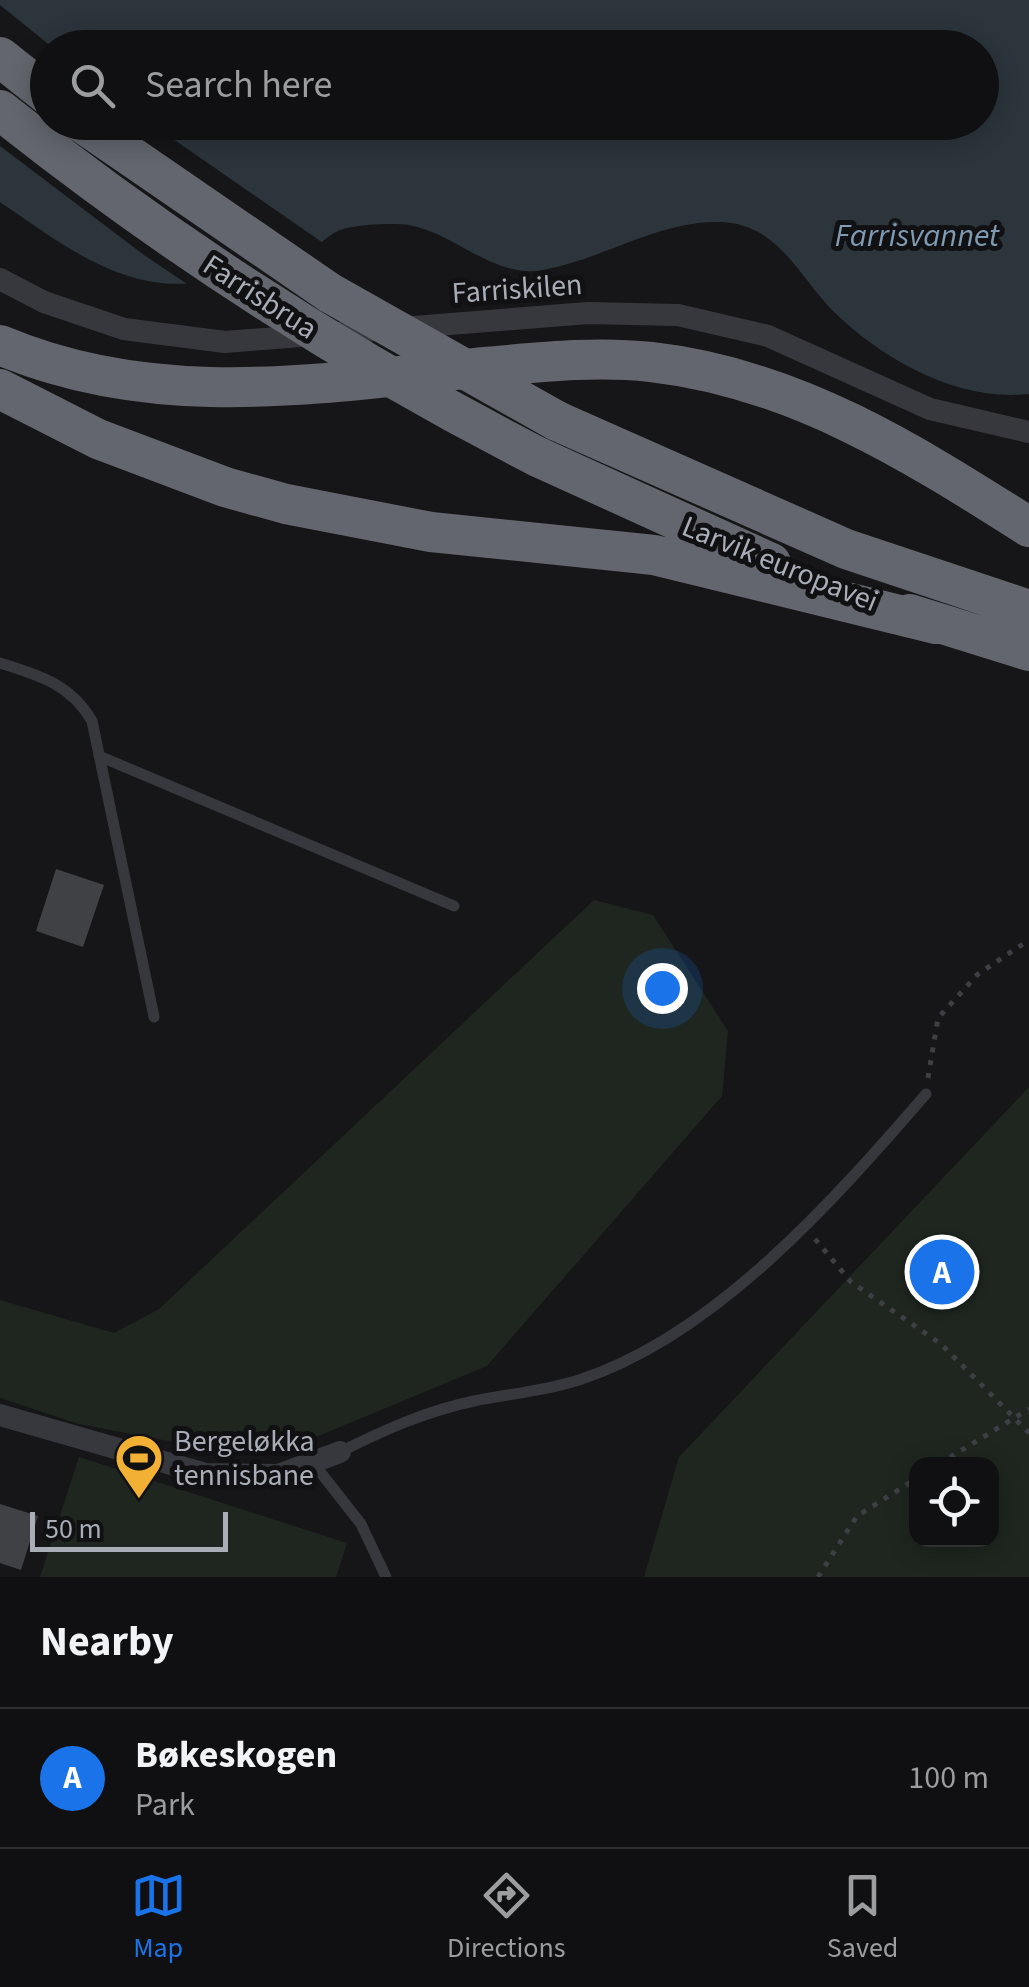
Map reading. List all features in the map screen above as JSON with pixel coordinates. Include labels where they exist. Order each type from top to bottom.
[{"type":"highway","points":[[0,56],[30,80]]},
{"type":"highway","name":"Farrisbrua","points":[[0,110],[30,134]]},
{"type":"highway","name":"Farrisbrua","points":[[37,140],[211,266],[382,373],[538,457]]},
{"type":"highway","name":"Farrisbrua","points":[[108,140],[330,294],[557,421]]},
{"type":"highway","points":[[0,345],[93,374],[206,390],[286,389],[567,359],[683,367],[761,386],[846,417],[1029,527]]},
{"type":"highway","points":[[0,389],[112,444],[286,504],[430,532],[654,555],[936,624]]},
{"type":"highway","name":"Larvik europavei","points":[[557,421],[846,550],[1029,610]]},
{"type":"highway","name":"Larvik europavei","points":[[538,457],[741,551],[936,624],[1029,651]]},
{"type":"street","name":"Farriskilen","points":[[0,279],[44,302],[124,329],[225,342],[607,312],[678,315],[768,336],[947,414],[1029,432]]},
{"type":"street","points":[[0,1415],[206,1474],[278,1474],[340,1452]]},
{"type":"lane","points":[[0,663],[73,694],[92,720],[154,1017]]},
{"type":"lane","points":[[99,756],[454,906]]},
{"type":"lane","points":[[340,1452],[405,1420],[576,1381],[629,1360],[706,1308],[807,1228],[926,1094]]},
{"type":"lane","points":[[314,1464],[361,1524],[386,1577]]},
{"type":"path","points":[[926,1094],[938,1018],[978,974],[1029,940]]},
{"type":"path","points":[[807,1228],[851,1282],[940,1344],[1029,1432]]},
{"type":"path","points":[[950,1457],[1029,1408]]},
{"type":"path","points":[[818,1577],[857,1516],[909,1483]]},
{"type":"shaded area","points":[[594,900],[653,915],[728,1031],[722,1096],[487,1366],[287,1449],[184,1444],[79,1424],[0,1398],[0,1300],[114,1333],[159,1309]]},
{"type":"shaded area","points":[[1029,1087],[1029,1577],[644,1577],[679,1457]]},
{"type":"shaded area","name":"Bergeløkka tennisbane","points":[[79,1457],[347,1543],[336,1577],[40,1577]]},
{"type":"water","name":"Farrisvannet","points":[[0,0],[1029,0],[1029,394],[975,391],[923,374],[898,361],[833,311],[771,240],[738,224],[696,223],[565,265],[523,271],[504,267],[413,226],[366,225],[340,230],[307,252],[192,283],[139,279],[114,271],[43,232],[0,202]]},
{"type":"pier","points":[[0,5],[31,30],[30,140],[175,140],[326,245],[277,275],[230,287],[193,288],[0,146]]},
{"type":"building","points":[[56,869],[104,885],[83,947],[36,931]]},
{"type":"building","points":[[0,1504],[38,1516],[21,1570],[0,1563]]},
{"type":"place","name":"Bøkeskogen","points":[[942,1272]]},
{"type":"place","name":"Bergeløkka tennisbane","points":[[139,1500]]}]
